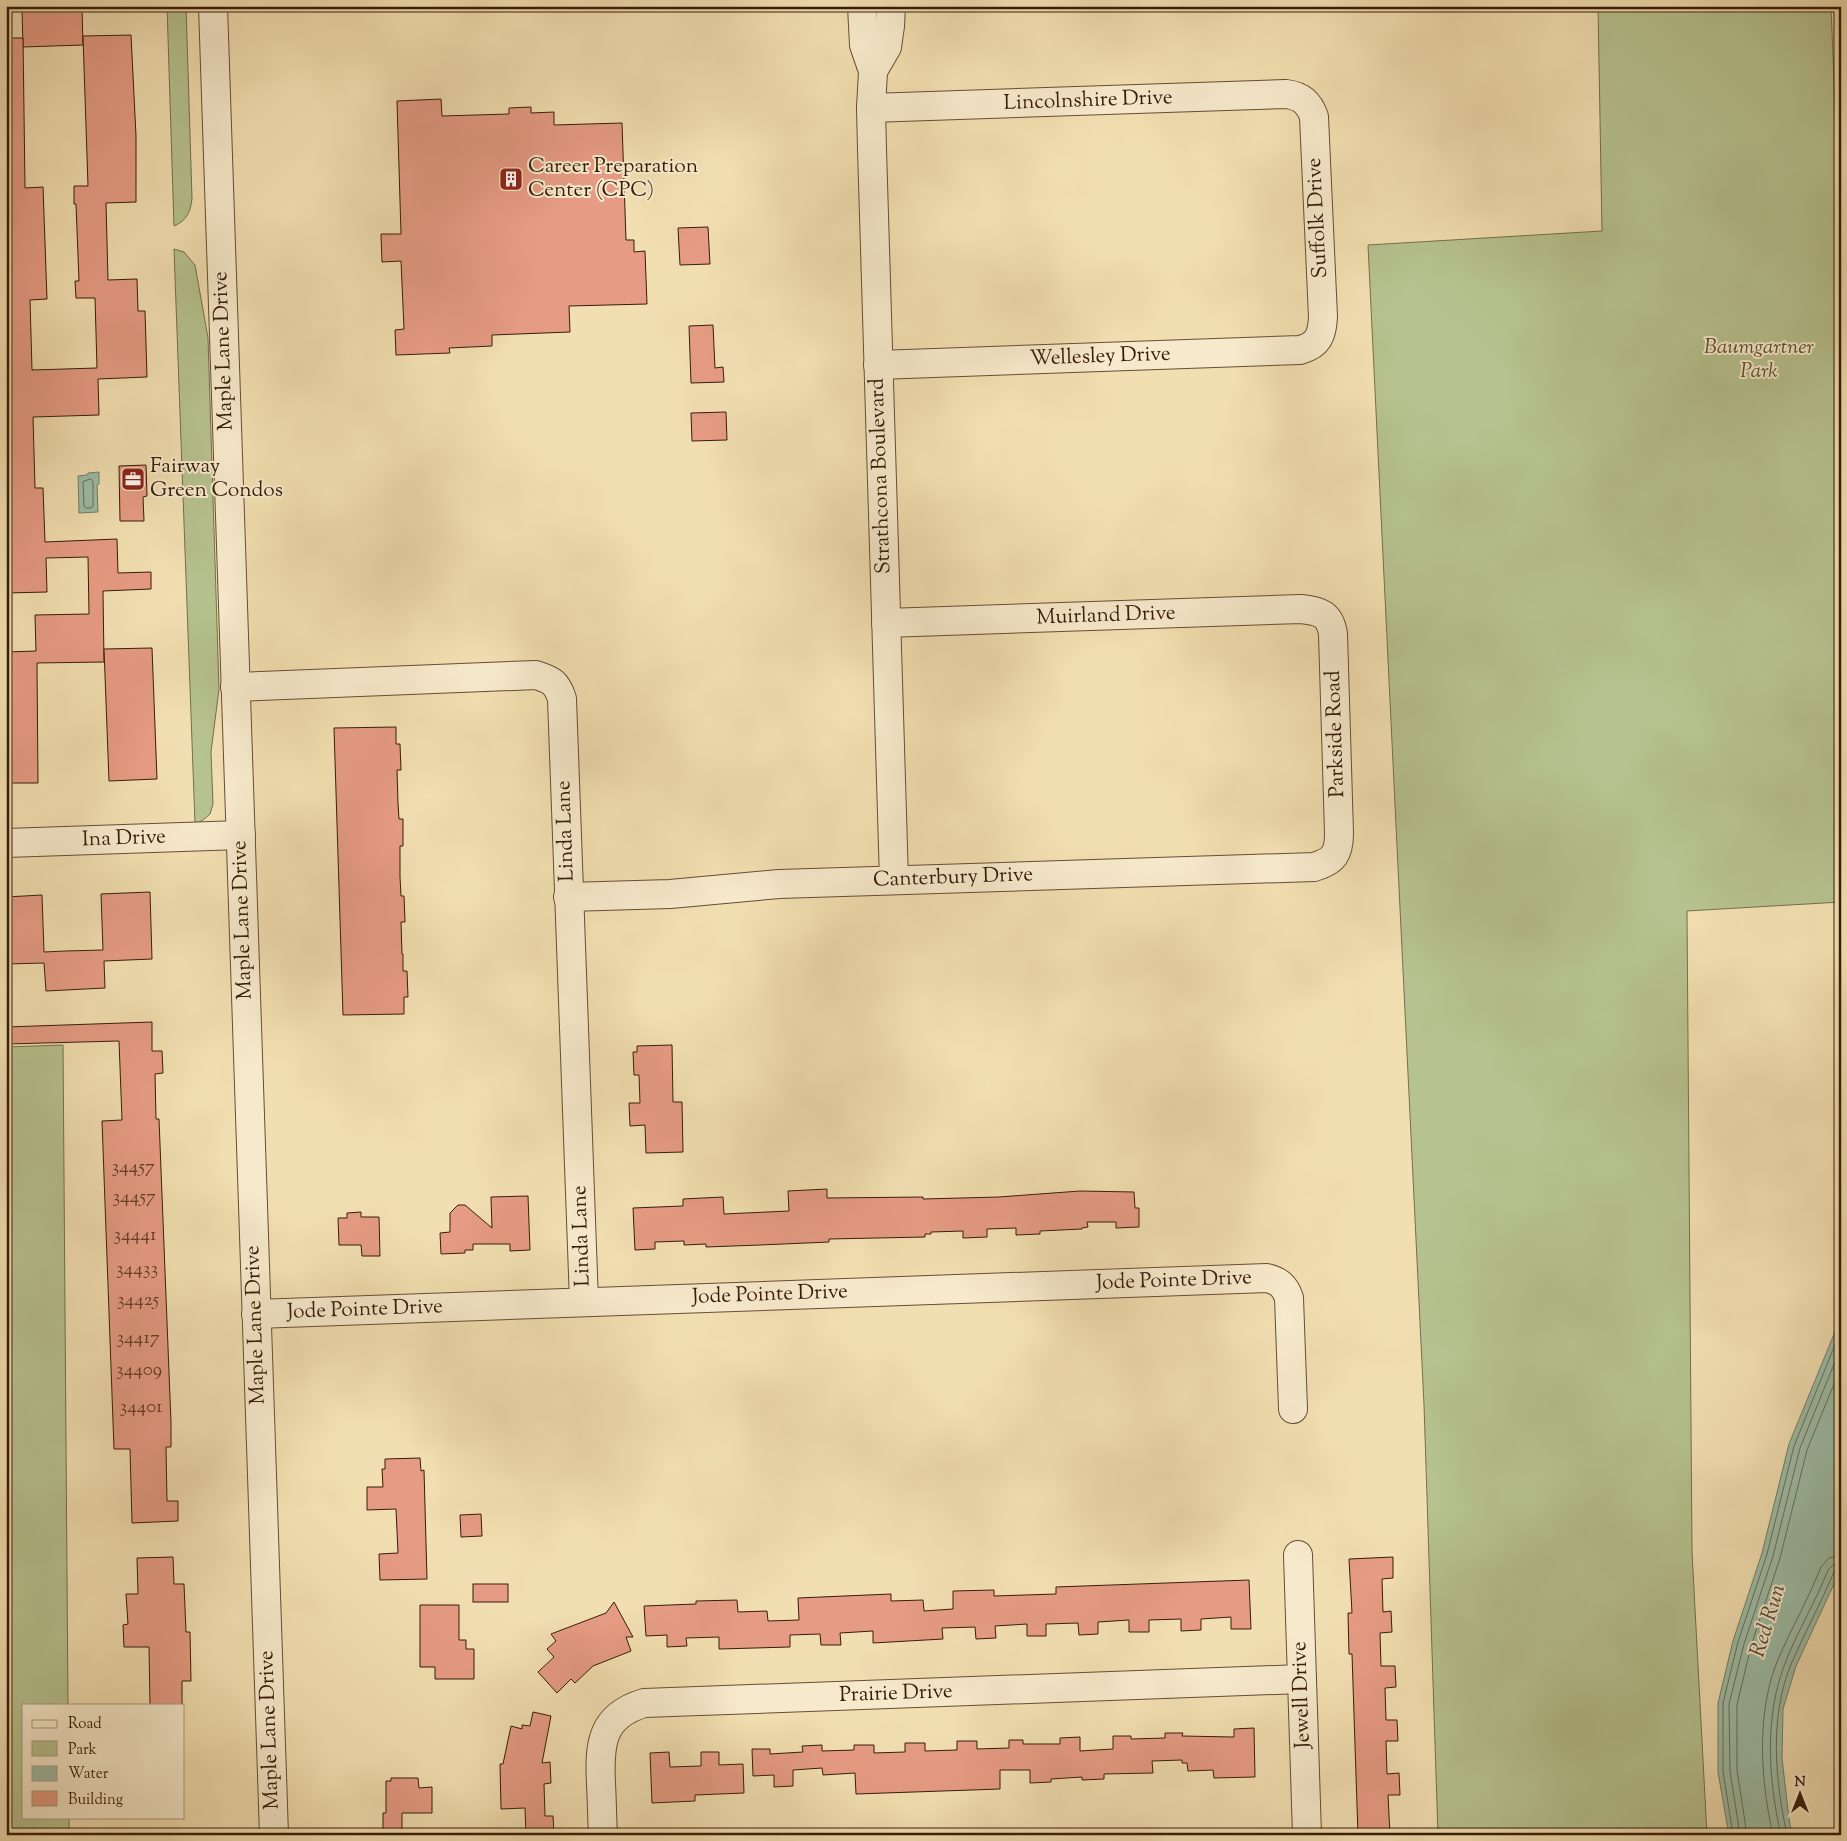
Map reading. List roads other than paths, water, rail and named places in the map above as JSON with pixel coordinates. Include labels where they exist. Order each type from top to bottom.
[{"type":"street","name":"Maple Lane Drive","points":[[213,6],[274,1835]]},
{"type":"street","name":"Strathcona Boulevard","points":[[862,6],[864,45],[873,71],[871,108],[894,880]]},
{"type":"street","name":"Strathcona Boulevard","points":[[873,71],[887,47],[891,6]]},
{"type":"street","name":"Lincolnshire Drive","points":[[871,108],[1286,94],[1294,95],[1304,100]]},
{"type":"street","name":"Suffolk Drive","points":[[1304,100],[1311,107],[1314,117],[1323,317],[1318,339]]},
{"type":"street","name":"Wellesley Drive","points":[[878,365],[1300,350],[1311,347],[1318,339]]},
{"type":"street","name":"Muirland Drive","points":[[886,623],[1301,609],[1324,615]]},
{"type":"street","name":"Parkside Road","points":[[1324,615],[1331,624],[1333,634],[1339,833],[1339,845],[1335,856]]},
{"type":"street","name":"Linda Lane","points":[[235,687],[536,675],[548,679],[558,688],[562,699],[584,1302]]},
{"type":"street","name":"Ina Drive","points":[[6,843],[241,835]]},
{"type":"street","name":"Canterbury Drive","points":[[568,897],[670,894],[779,884],[1314,867],[1326,864],[1335,856]]},
{"type":"street","name":"Jode Pointe Drive","points":[[256,1314],[1267,1278],[1282,1284],[1289,1298],[1293,1409]]},
{"type":"street","name":"Jewell Drive","points":[[1298,1555],[1307,1835]]},
{"type":"street","name":"Prairie Drive","points":[[603,1835],[600,1771],[601,1745],[610,1724],[620,1713],[644,1703],[1302,1679]]},
{"type":"water","points":[[99,472],[99,484],[97,485],[98,512],[79,513],[78,476]]},
{"type":"water","name":"Red Run","points":[[1841,1317],[1841,1569],[1796,1666],[1783,1709],[1782,1758],[1792,1835],[1729,1835],[1718,1772],[1718,1703],[1733,1641],[1762,1553],[1789,1444]]},
{"type":"place","name":"Career Preparation Center (CPC)","points":[[511,179]]},
{"type":"place","name":"Fairway Green Condos","points":[[133,479]]},
{"type":"park label","name":"Baumgartner Park","points":[[1759,360]]}]
